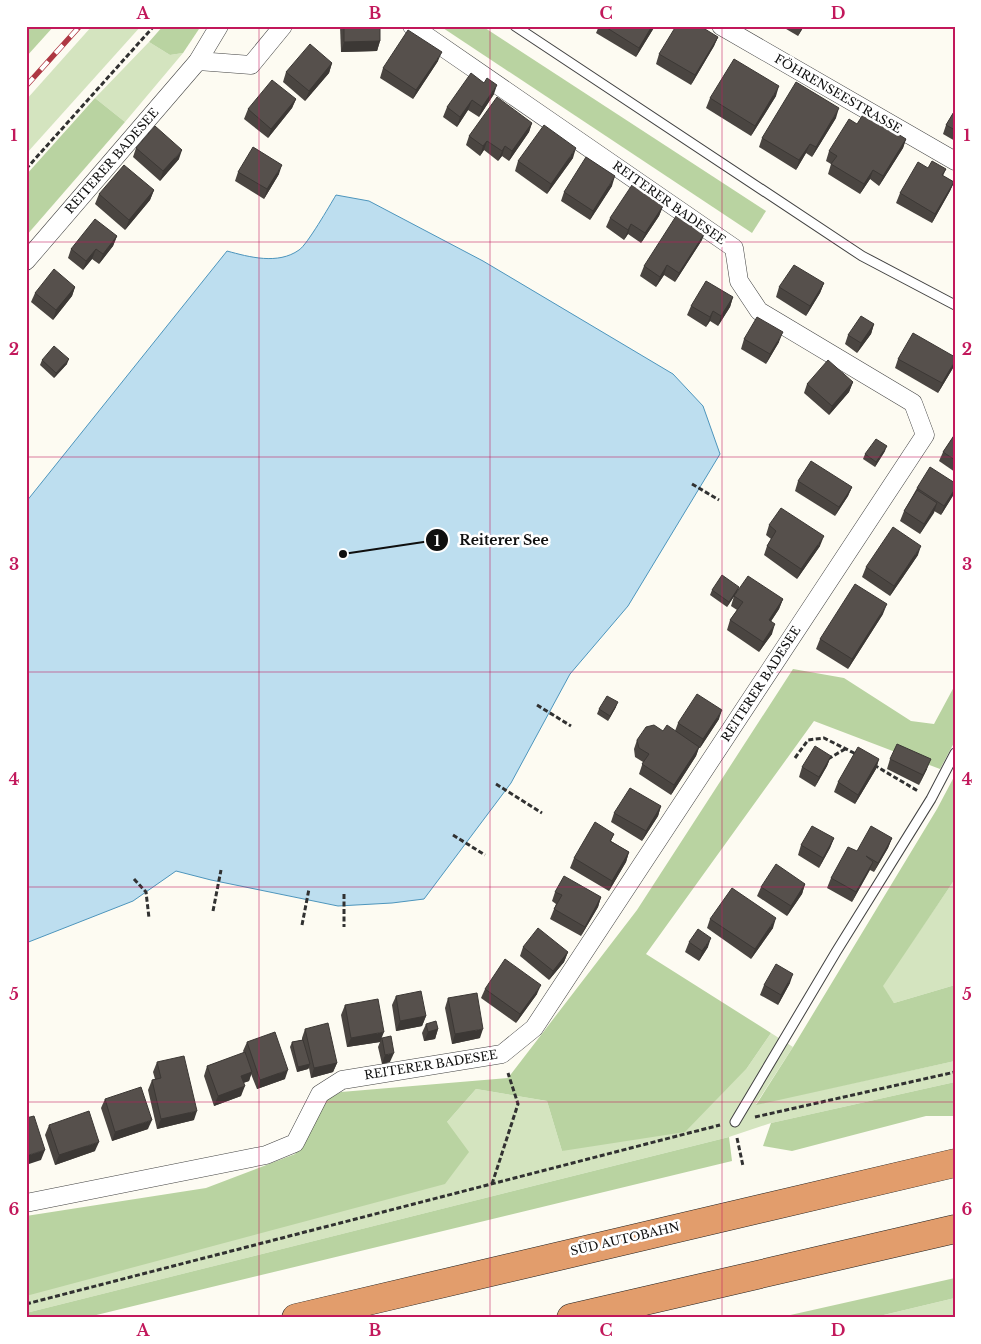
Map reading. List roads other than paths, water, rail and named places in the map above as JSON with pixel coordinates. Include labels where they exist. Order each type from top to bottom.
[{"type":"highway","name":"SÜD AUTOBAHN","points":[[296,1318],[659,1231],[955,1163]]},
{"type":"highway","points":[[570,1318],[955,1230]]},
{"type":"street","name":"REITERER BADESEE","points":[[26,261],[198,61],[219,26]]},
{"type":"street","points":[[198,61],[251,65],[283,26]]},
{"type":"street","name":"REITERER BADESEE","points":[[26,1202],[266,1155],[295,1143],[320,1094],[342,1080],[502,1054],[534,1028],[925,435],[913,403],[759,311],[739,281],[734,248],[412,26]]},
{"type":"street","name":"FÖHRENSEESTRASSE","points":[[721,26],[955,161]]},
{"type":"lane","points":[[515,26],[862,256],[955,305]]},
{"type":"lane","points":[[734,1122],[931,799],[955,753]]},
{"type":"water","points":[[336,195],[369,201],[483,261],[673,374],[703,406],[720,454],[628,606],[570,674],[511,783],[424,899],[338,906],[176,871],[133,901],[26,943],[26,502],[227,251],[263,258],[291,255],[303,247]]},
{"type":"railway","points":[[26,86],[80,26]]},
{"type":"place","name":"Reiterer See","points":[[343,554]]}]
